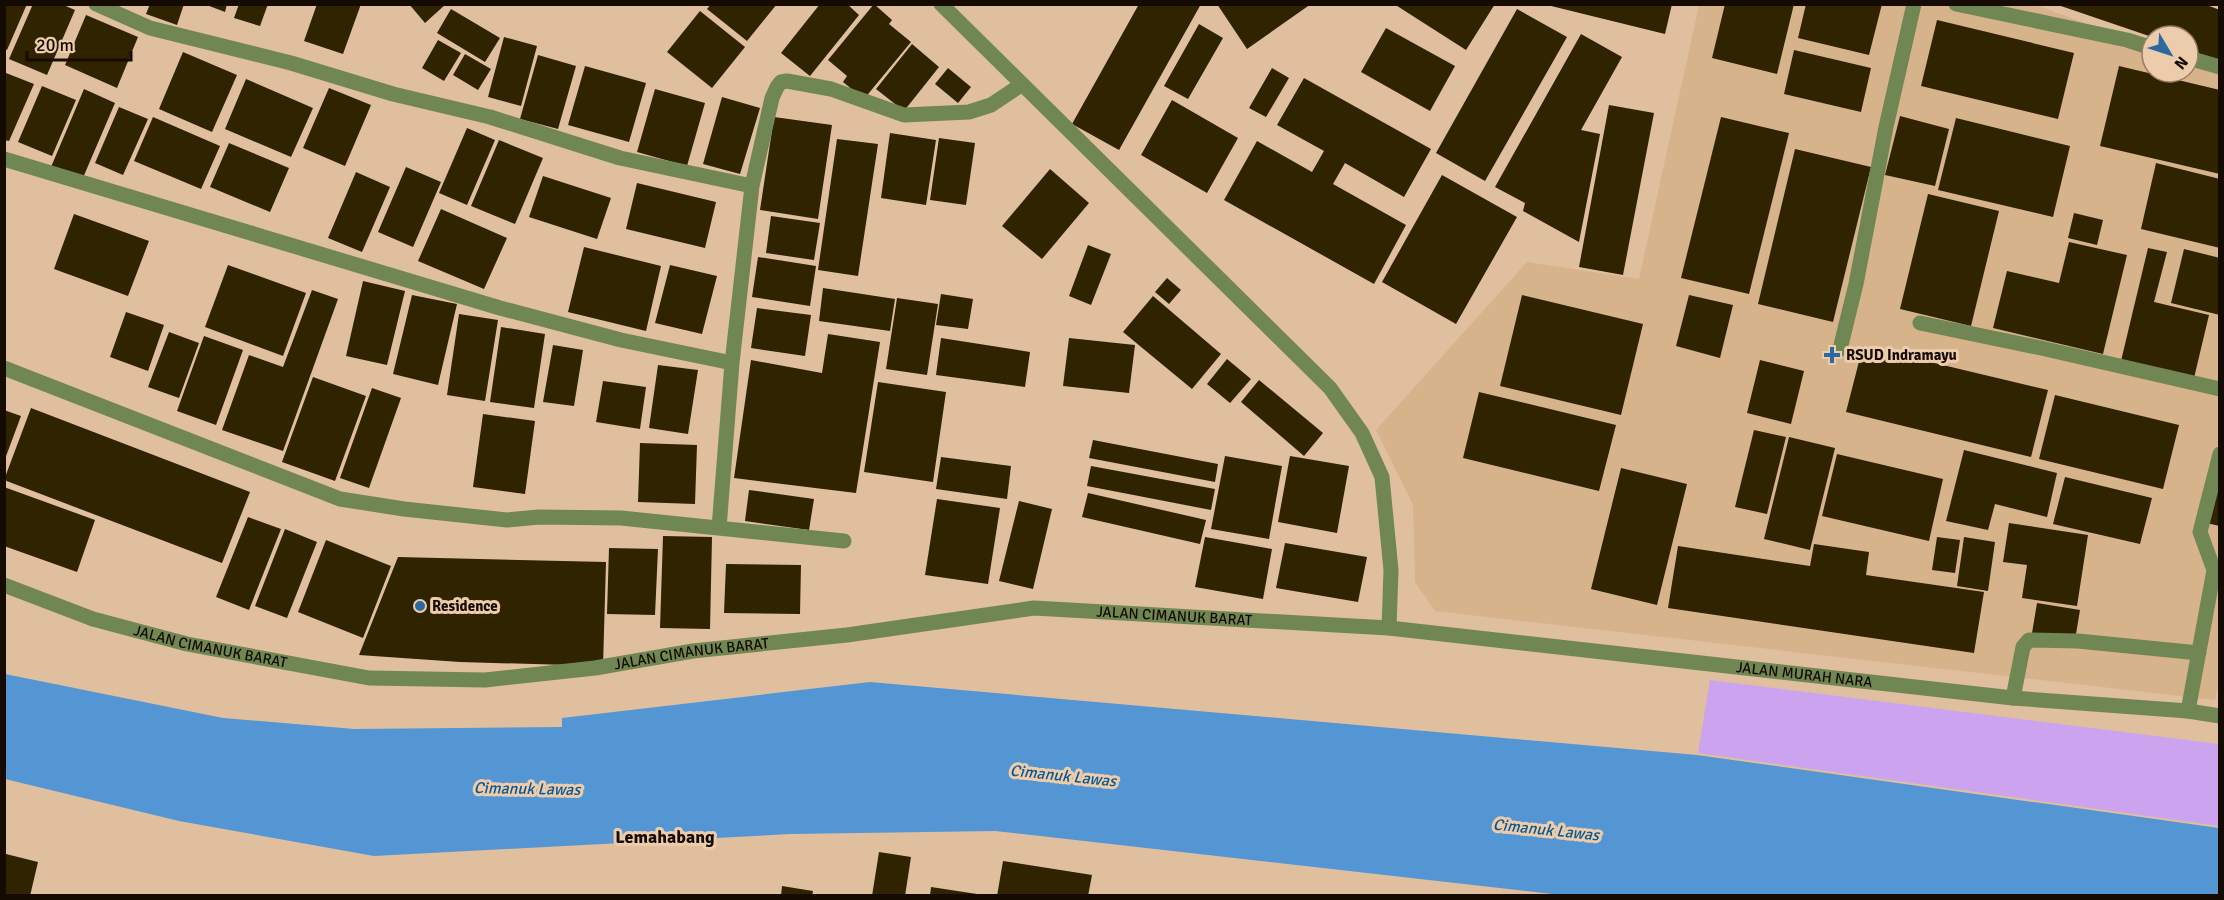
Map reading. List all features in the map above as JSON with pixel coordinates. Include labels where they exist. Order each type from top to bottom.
[{"type":"street","points":[[96,4],[150,28],[291,63],[393,94],[490,117],[620,158],[752,186]]},
{"type":"street","points":[[941,4],[1330,388],[1362,433],[1382,477],[1391,570],[1389,628]]},
{"type":"street","points":[[1840,349],[1856,284],[1886,127],[1914,4]]},
{"type":"street","points":[[1956,4],[2140,45]]},
{"type":"street","points":[[2200,61],[2220,67]]},
{"type":"street","points":[[719,528],[732,363],[752,186],[772,98],[777,87],[781,82],[796,82],[831,89],[904,115],[969,112],[991,105],[1021,85]]},
{"type":"street","points":[[4,159],[500,308],[621,340],[732,363]]},
{"type":"street","points":[[1920,323],[2220,389]]},
{"type":"street","points":[[4,368],[340,499],[404,509],[507,520],[538,517],[621,518],[844,541]]},
{"type":"street","points":[[2188,711],[2214,570],[2200,532],[2220,454]]},
{"type":"street","name":"JALAN CIMANUK BARAT","points":[[4,585],[93,619],[187,644],[369,678],[485,680],[595,668],[693,651],[847,634],[1034,608],[1389,628]]},
{"type":"street","name":"JALAN MURAH NARA","points":[[1389,628],[2013,698],[2188,711],[2220,716]]},
{"type":"street","points":[[2013,698],[2023,647],[2029,640],[2078,641],[2199,653]]},
{"type":"shaded area","name":"RSUD Indramayu","points":[[1699,5],[2035,5],[2140,43],[2140,84],[2200,84],[2200,65],[2219,72],[2220,677],[2215,700],[1435,611],[1415,582],[1413,505],[1376,430],[1527,262],[1639,279]]},
{"type":"shaded area","points":[[1710,680],[2219,744],[2219,826],[1698,753]]},
{"type":"water","name":"Cimanuk Lawas","points":[[5,674],[223,718],[354,729],[562,727],[562,718],[870,682],[1697,755],[2219,828],[2219,895],[1570,896],[995,831],[790,834],[374,856],[179,821],[5,779]]},
{"type":"building","points":[[4,4],[27,4],[7,50],[4,48]]},
{"type":"building","points":[[33,4],[61,4],[75,10],[47,75],[9,59]]},
{"type":"building","points":[[150,4],[184,4],[177,25],[146,14]]},
{"type":"building","points":[[204,4],[227,4],[225,12]]},
{"type":"building","points":[[239,4],[268,4],[260,26],[234,18]]},
{"type":"building","points":[[317,4],[361,4],[343,54],[304,41]]},
{"type":"building","points":[[409,4],[446,4],[425,23]]},
{"type":"building","points":[[711,4],[777,4],[747,41],[707,9]]},
{"type":"building","points":[[820,4],[847,4],[859,15],[810,76],[781,53]]},
{"type":"building","points":[[874,4],[892,20],[889,24],[911,42],[864,99],[843,82],[847,76],[828,60]]},
{"type":"building","points":[[1139,4],[1201,4],[1119,150],[1072,124]]},
{"type":"building","points":[[1217,4],[1311,4],[1247,49]]},
{"type":"building","points":[[1394,4],[1495,4],[1466,50]]},
{"type":"building","points":[[1543,4],[1672,4],[1665,34]]},
{"type":"building","points":[[1725,4],[1794,4],[1777,74],[1712,58]]},
{"type":"building","points":[[1806,4],[1882,4],[1869,55],[1798,38]]},
{"type":"building","points":[[2055,4],[2204,4],[2220,10],[2220,60],[2200,54],[2200,24],[2140,24],[2140,33]]},
{"type":"building","points":[[451,9],[500,38],[485,62],[437,33]]},
{"type":"building","points":[[1517,9],[1567,37],[1485,181],[1436,153]]},
{"type":"building","points":[[700,11],[745,47],[712,88],[667,52]]},
{"type":"building","points":[[86,15],[138,37],[117,88],[65,65]]},
{"type":"building","points":[[1937,20],[2074,53],[2058,119],[1921,86]]},
{"type":"building","points":[[1199,24],[1223,38],[1188,99],[1164,86]]},
{"type":"building","points":[[1386,28],[1455,66],[1430,111],[1361,72]]},
{"type":"building","points":[[1581,34],[1622,57],[1581,130],[1600,134],[1579,242],[1523,211],[1525,203],[1495,187]]},
{"type":"building","points":[[504,37],[537,46],[521,106],[488,97]]},
{"type":"building","points":[[438,40],[461,53],[444,81],[422,68]]},
{"type":"building","points":[[912,44],[939,67],[904,111],[876,89]]},
{"type":"building","points":[[1794,50],[1871,68],[1861,112],[1784,94]]},
{"type":"building","points":[[183,52],[237,75],[212,132],[159,109]]},
{"type":"building","points":[[465,54],[491,69],[478,90],[453,75]]},
{"type":"building","points":[[538,55],[576,66],[558,129],[520,119]]},
{"type":"building","points":[[585,66],[646,83],[629,142],[568,125]]},
{"type":"building","points":[[2119,66],[2140,71],[2140,84],[2195,84],[2220,90],[2220,174],[2100,146]]},
{"type":"building","points":[[948,68],[971,87],[958,103],[935,84]]},
{"type":"building","points":[[1272,68],[1289,78],[1266,117],[1249,108]]},
{"type":"building","points":[[6,73],[34,84],[9,141],[4,140]]},
{"type":"building","points":[[1304,78],[1431,149],[1404,197],[1345,163],[1333,184],[1406,225],[1374,284],[1224,200],[1257,141],[1312,172],[1324,151],[1277,125]]},
{"type":"building","points":[[246,79],[313,108],[291,157],[225,129]]},
{"type":"building","points":[[42,86],[76,100],[52,156],[18,142]]},
{"type":"building","points":[[329,88],[371,105],[345,166],[303,148]]},
{"type":"building","points":[[84,89],[115,103],[82,180],[51,167]]},
{"type":"building","points":[[655,89],[705,103],[687,166],[637,152]]},
{"type":"building","points":[[722,97],[760,108],[740,174],[703,164]]},
{"type":"building","points":[[1172,100],[1238,138],[1207,193],[1141,155]]},
{"type":"building","points":[[1609,105],[1654,113],[1623,275],[1579,267]]},
{"type":"building","points":[[119,107],[148,119],[123,175],[95,163]]},
{"type":"building","points":[[1900,116],[1949,129],[1935,186],[1885,175]]},
{"type":"building","points":[[153,117],[220,146],[201,189],[134,161]]},
{"type":"building","points":[[774,117],[832,125],[818,219],[760,210]]},
{"type":"building","points":[[1721,117],[1789,133],[1749,294],[1681,278]]},
{"type":"building","points":[[1956,118],[2070,146],[2053,217],[1938,190]]},
{"type":"building","points":[[467,128],[495,140],[467,205],[439,193]]},
{"type":"building","points":[[890,133],[936,140],[926,205],[881,198]]},
{"type":"building","points":[[939,138],[975,143],[966,205],[930,200]]},
{"type":"building","points":[[837,139],[878,144],[858,276],[818,270]]},
{"type":"building","points":[[499,140],[543,158],[515,224],[471,206]]},
{"type":"building","points":[[229,143],[289,168],[270,212],[210,187]]},
{"type":"building","points":[[1795,149],[1871,167],[1833,322],[1758,304]]},
{"type":"building","points":[[2156,163],[2220,179],[2220,248],[2141,229]]},
{"type":"building","points":[[406,167],[441,182],[413,247],[378,232]]},
{"type":"building","points":[[1050,169],[1089,203],[1042,259],[1002,226]]},
{"type":"building","points":[[356,172],[390,187],[362,252],[328,238]]},
{"type":"building","points":[[1442,175],[1517,217],[1456,324],[1382,282]]},
{"type":"building","points":[[543,176],[611,198],[597,239],[529,217]]},
{"type":"building","points":[[637,183],[716,202],[705,248],[626,229]]},
{"type":"building","points":[[1928,194],[1999,211],[1971,326],[1900,309]]},
{"type":"building","points":[[441,209],[507,238],[484,289],[418,261]]},
{"type":"building","points":[[2074,213],[2103,220],[2097,245],[2068,238]]},
{"type":"building","points":[[74,214],[149,241],[128,296],[54,269]]},
{"type":"building","points":[[771,216],[820,223],[814,260],[766,253]]},
{"type":"building","points":[[2069,242],[2127,255],[2103,354],[1993,328],[2007,271],[2059,283]]},
{"type":"building","points":[[1088,245],[1111,254],[1091,305],[1069,296]]},
{"type":"building","points":[[584,247],[661,266],[646,331],[568,312]]},
{"type":"building","points":[[2148,248],[2167,252],[2154,302],[2209,315],[2194,378],[2121,361]]},
{"type":"building","points":[[2184,249],[2220,258],[2220,315],[2171,303]]},
{"type":"building","points":[[758,257],[816,266],[810,306],[752,297]]},
{"type":"building","points":[[228,265],[306,293],[283,356],[205,327]]},
{"type":"building","points":[[670,265],[717,276],[702,334],[655,323]]},
{"type":"building","points":[[1167,278],[1181,290],[1169,304],[1155,292]]},
{"type":"building","points":[[363,281],[405,291],[387,365],[346,356]]},
{"type":"building","points":[[823,288],[895,299],[890,331],[819,321]]},
{"type":"building","points":[[312,290],[338,299],[283,451],[222,430],[249,355],[283,367]]},
{"type":"building","points":[[941,294],[973,299],[968,329],[936,325]]},
{"type":"building","points":[[412,295],[457,304],[438,385],[393,374]]},
{"type":"building","points":[[1522,295],[1643,324],[1621,415],[1500,386]]},
{"type":"building","points":[[1689,295],[1733,305],[1720,358],[1676,346]]},
{"type":"building","points":[[1153,296],[1221,354],[1192,389],[1123,332]]},
{"type":"building","points":[[897,298],[938,304],[927,375],[886,369]]},
{"type":"building","points":[[757,308],[811,315],[805,356],[751,348]]},
{"type":"building","points":[[126,312],[164,325],[148,371],[110,357]]},
{"type":"building","points":[[459,314],[498,320],[485,401],[447,395]]},
{"type":"building","points":[[501,327],[545,334],[534,408],[490,402]]},
{"type":"building","points":[[169,332],[199,343],[179,398],[148,387]]},
{"type":"building","points":[[828,334],[880,342],[856,493],[734,478],[751,360],[822,373]]},
{"type":"building","points":[[204,336],[243,350],[216,425],[177,411]]},
{"type":"building","points":[[941,338],[1030,352],[1025,387],[936,375]]},
{"type":"building","points":[[1069,338],[1135,345],[1129,393],[1063,386]]},
{"type":"building","points":[[553,345],[583,350],[574,406],[543,402]]},
{"type":"building","points":[[1863,346],[2048,390],[2031,457],[1846,412]]},
{"type":"building","points":[[1227,359],[1251,379],[1230,403],[1207,384]]},
{"type":"building","points":[[1760,360],[1804,371],[1791,424],[1747,413]]},
{"type":"building","points":[[658,365],[698,370],[688,434],[649,428]]},
{"type":"building","points":[[313,377],[366,396],[335,481],[282,462]]},
{"type":"building","points":[[1259,380],[1323,433],[1304,456],[1241,402]]},
{"type":"building","points":[[603,381],[646,387],[640,429],[596,422]]},
{"type":"building","points":[[878,382],[946,392],[933,482],[864,472]]},
{"type":"building","points":[[372,388],[401,398],[369,488],[340,478]]},
{"type":"building","points":[[1479,392],[1616,425],[1599,491],[1463,458]]},
{"type":"building","points":[[2055,395],[2179,425],[2163,489],[2039,459]]},
{"type":"building","points":[[31,408],[250,492],[222,563],[4,480]]},
{"type":"building","points":[[4,410],[21,416],[5,459],[4,459]]},
{"type":"building","points":[[483,414],[535,421],[525,494],[473,487]]},
{"type":"building","points":[[1754,430],[1786,437],[1767,514],[1735,507]]},
{"type":"building","points":[[1789,437],[1835,448],[1810,550],[1764,539]]},
{"type":"building","points":[[1093,440],[1218,464],[1215,482],[1089,458]]},
{"type":"building","points":[[640,443],[697,445],[695,504],[638,502]]},
{"type":"building","points":[[1964,450],[2057,473],[2047,517],[1995,504],[1988,530],[1946,521]]},
{"type":"building","points":[[1837,454],[1943,479],[1929,541],[1822,516]]},
{"type":"building","points":[[1225,456],[1282,466],[1269,539],[1211,529]]},
{"type":"building","points":[[1290,456],[1349,466],[1337,533],[1278,522]]},
{"type":"building","points":[[941,457],[1011,466],[1007,499],[936,489]]},
{"type":"building","points":[[1091,466],[1215,489],[1211,510],[1087,486]]},
{"type":"building","points":[[1621,468],[1687,484],[1657,605],[1591,589]]},
{"type":"building","points":[[2220,472],[2220,526],[2206,523]]},
{"type":"building","points":[[2065,477],[2152,498],[2140,544],[2053,524]]},
{"type":"building","points":[[4,487],[95,520],[77,572],[4,546]]},
{"type":"building","points":[[749,490],[814,499],[809,530],[745,521]]},
{"type":"building","points":[[1088,493],[1206,520],[1200,544],[1082,517]]},
{"type":"building","points":[[937,499],[1000,508],[988,584],[925,575]]},
{"type":"building","points":[[1019,501],[1052,509],[1033,589],[999,581]]},
{"type":"building","points":[[248,517],[281,529],[249,610],[216,597]]},
{"type":"building","points":[[2009,523],[2088,535],[2077,606],[2022,598],[2027,565],[2003,562]]},
{"type":"building","points":[[285,529],[317,542],[287,618],[255,606]]},
{"type":"building","points":[[663,536],[712,537],[710,629],[660,628]]},
{"type":"building","points":[[1205,537],[1272,549],[1263,599],[1195,587]]},
{"type":"building","points":[[1937,537],[1960,540],[1955,573],[1932,570]]},
{"type":"building","points":[[1964,537],[1995,542],[1988,591],[1957,586]]},
{"type":"building","points":[[326,540],[391,566],[363,638],[298,612]]},
{"type":"building","points":[[1285,543],[1367,557],[1358,602],[1276,588]]},
{"type":"building","points":[[1814,544],[1869,552],[1866,575],[1984,592],[1974,653],[1668,608],[1678,546],[1810,566]]},
{"type":"building","points":[[609,548],[658,549],[655,615],[607,614]]},
{"type":"building","points":[[398,557],[606,562],[603,666],[460,662],[359,655]]},
{"type":"building","points":[[726,564],[801,565],[800,614],[724,613]]},
{"type":"building","points":[[2037,603],[2080,610],[2075,640],[2032,633]]},
{"type":"building","points":[[879,852],[911,857],[905,896],[872,896]]},
{"type":"building","points":[[6,854],[38,862],[30,896],[4,896]]},
{"type":"building","points":[[1003,861],[1092,875],[1088,896],[997,896]]},
{"type":"building","points":[[782,886],[813,891],[812,896],[781,896]]},
{"type":"building","points":[[931,887],[977,894],[977,896],[930,896]]},
{"type":"place","name":"RSUD Indramayu","points":[[1832,355]]},
{"type":"place","name":"Residence","points":[[420,606]]},
{"type":"district","name":"Lemahabang","points":[[665,837]]}]
